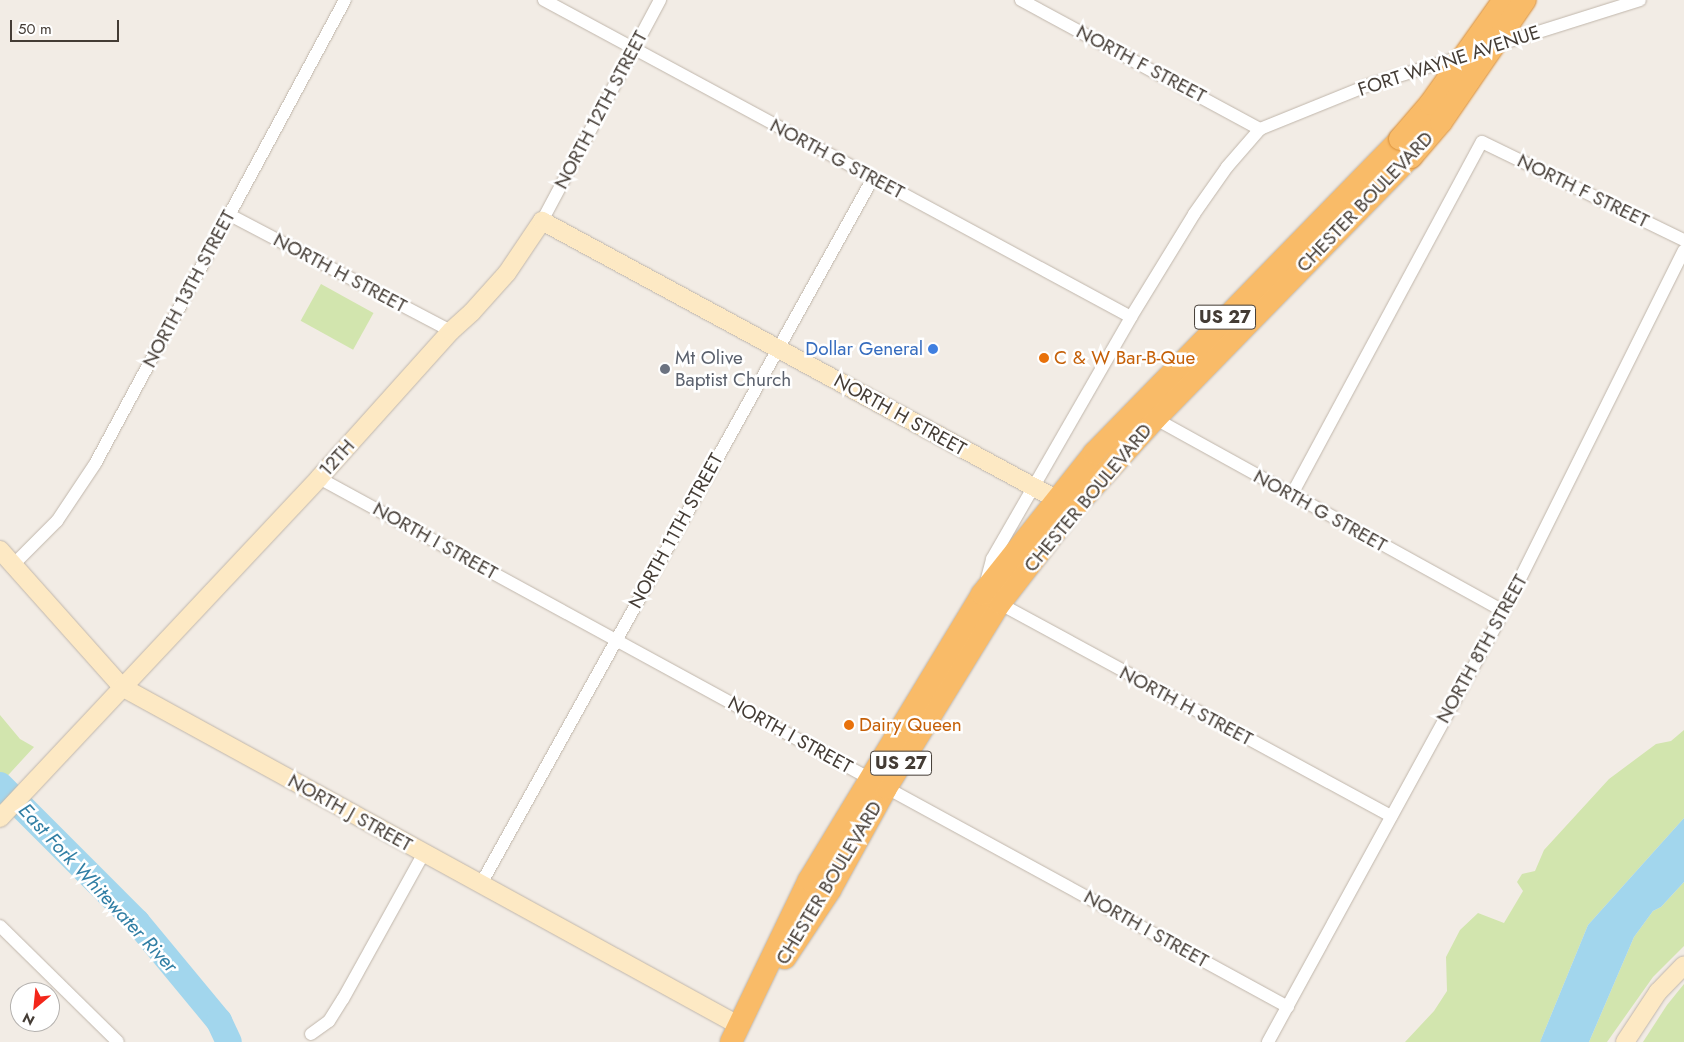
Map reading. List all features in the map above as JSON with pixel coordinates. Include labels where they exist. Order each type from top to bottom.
[{"type":"highway","name":"CHESTER BOULEVARD","points":[[1405,148],[1430,104],[1504,0]]},
{"type":"highway","name":"CHESTER BOULEVARD","points":[[736,1034],[830,890],[878,783],[991,599],[1065,504],[1146,413],[1405,148],[1441,122],[1525,0]]},
{"type":"street","name":"NORTH 13TH STREET","points":[[14,564],[70,504],[230,214],[345,0]]},
{"type":"street","name":"NORTH G STREET","points":[[544,0],[1130,318]]},
{"type":"street","name":"NORTH 12TH STREET","points":[[542,221],[660,0]]},
{"type":"street","name":"NORTH F STREET","points":[[1021,0],[1260,129]]},
{"type":"street","name":"FORT WAYNE AVENUE","points":[[1260,129],[1369,85],[1640,0]]},
{"type":"street","name":"CHESTER BOULEVARD","points":[[991,599],[992,559],[1130,318],[1194,214],[1227,167],[1260,129]]},
{"type":"street","name":"NORTH F STREET","points":[[1291,496],[1482,142],[1684,240]]},
{"type":"street","name":"NORTH 11TH STREET","points":[[481,884],[777,347],[873,178]]},
{"type":"street","name":"NORTH H STREET","points":[[230,214],[451,331]]},
{"type":"street","name":"NORTH H STREET","points":[[542,221],[1065,504]]},
{"type":"street","name":"12TH","points":[[0,818],[319,478],[451,331],[508,273],[542,221]]},
{"type":"street","name":"NORTH 8TH STREET","points":[[1268,1042],[1504,611],[1684,250]]},
{"type":"street","name":"NORTH G STREET","points":[[1146,413],[1291,496],[1504,611]]},
{"type":"street","name":"NORTH I STREET","points":[[319,478],[1288,1007]]},
{"type":"street","name":"NORTH J STREET","points":[[0,550],[122,688],[481,884],[736,1034]]},
{"type":"street","name":"NORTH H STREET","points":[[991,599],[1391,816]]},
{"type":"street","points":[[311,1034],[329,1021],[343,999],[424,853]]},
{"type":"street","points":[[0,926],[118,1042]]},
{"type":"street","points":[[1625,1042],[1658,992],[1684,966]]},
{"type":"green space","points":[[321,284],[373,313],[353,350],[301,321]]},
{"type":"green space","points":[[0,715],[20,739],[34,747],[0,784]]},
{"type":"green space","points":[[1684,730],[1684,818],[1588,925],[1540,1042],[1405,1042],[1434,1011],[1447,991],[1446,957],[1460,930],[1478,913],[1504,923],[1523,891],[1517,882],[1522,874],[1535,871],[1544,850],[1609,779],[1656,744],[1671,741]]},
{"type":"green space","points":[[1684,882],[1684,946],[1653,977],[1607,1042],[1589,1042],[1634,937],[1653,911],[1661,907]]},
{"type":"green space","points":[[1684,984],[1684,1042],[1643,1042],[1667,1005]]},
{"type":"water","points":[[1684,818],[1684,882],[1661,907],[1653,911],[1634,937],[1589,1042],[1540,1042],[1588,925]]},
{"type":"waterway","name":"East Fork Whitewater River","points":[[0,785],[137,922],[219,1021],[229,1042]]},
{"type":"place","name":"Dollar General","points":[[933,349]]},
{"type":"place","name":"C & W Bar-B-Que","points":[[1044,358]]},
{"type":"place","name":"Mt Olive Baptist Church","points":[[665,369]]},
{"type":"place","name":"Dairy Queen","points":[[849,725]]}]
